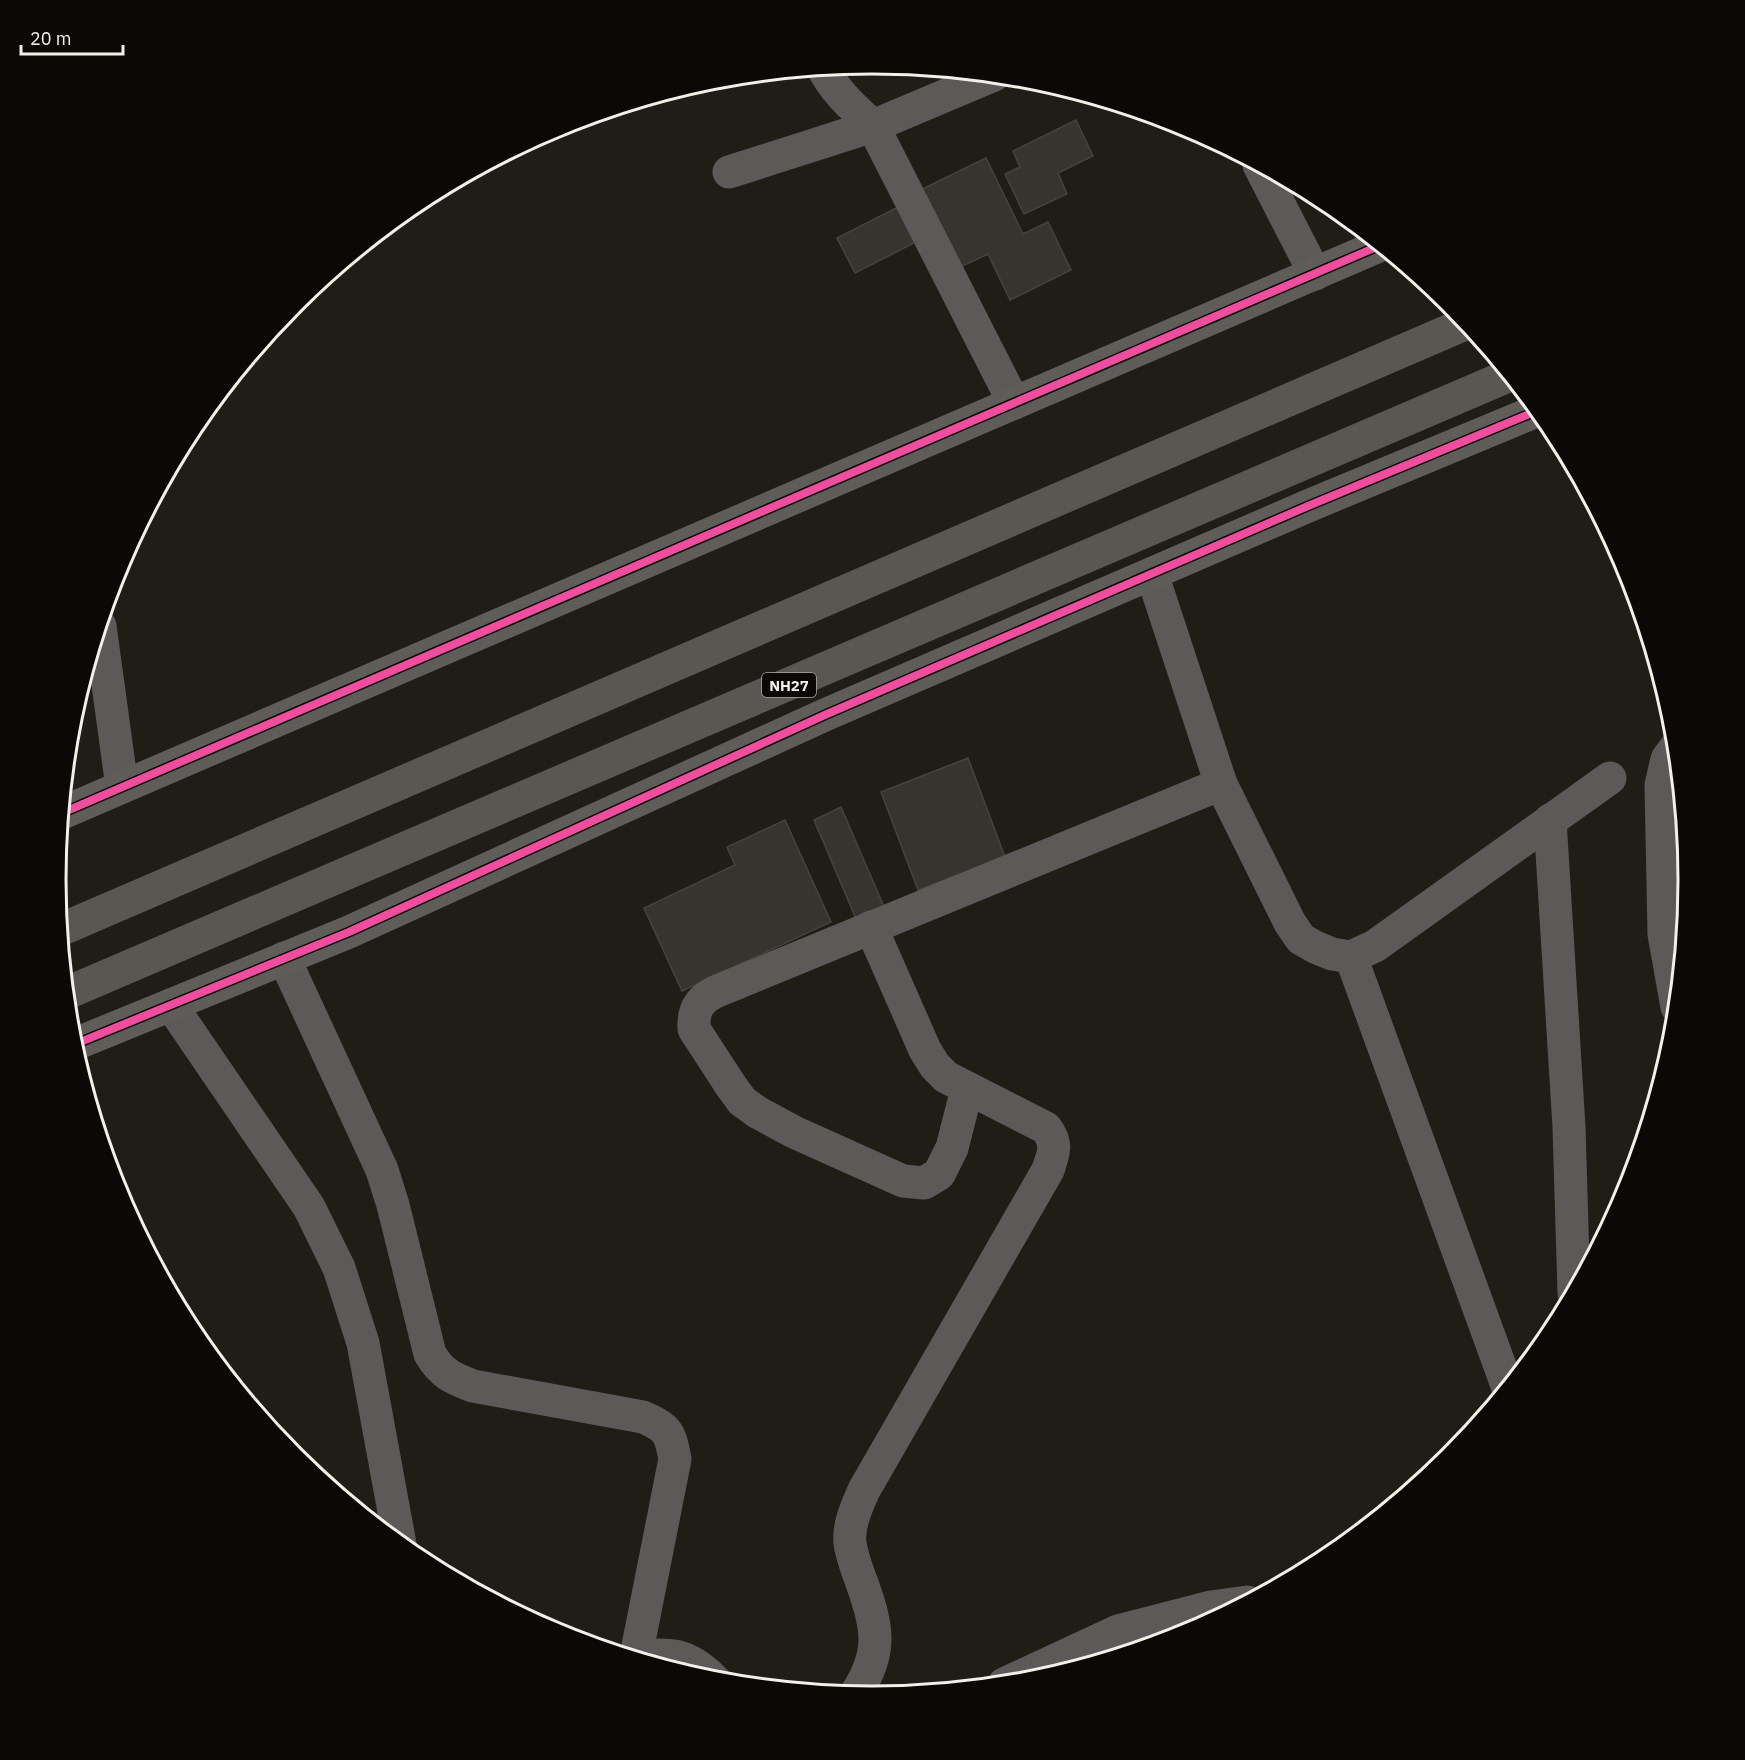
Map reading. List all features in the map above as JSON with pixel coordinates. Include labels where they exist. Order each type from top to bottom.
[{"type":"highway","points":[[68,927],[1459,327]]},
{"type":"highway","name":"NH27","points":[[74,990],[1503,378]]},
{"type":"street","points":[[827,75],[843,98],[873,126],[1014,403]]},
{"type":"street","points":[[729,172],[873,126],[980,80]]},
{"type":"street","points":[[1265,176],[1315,274]]},
{"type":"street","points":[[70,810],[1373,248]]},
{"type":"street","points":[[82,1041],[349,932],[827,714],[1308,506],[1530,414]]},
{"type":"street","points":[[1152,574],[1221,784],[1290,923],[1301,939],[1332,954],[1351,957],[1375,946],[1610,778]]},
{"type":"street","points":[[102,642],[122,787]]},
{"type":"street","points":[[1669,756],[1661,785],[1664,934],[1672,981]]},
{"type":"street","points":[[967,1089],[952,1148],[939,1174],[924,1183],[903,1181],[757,1113],[742,1101],[731,1086],[694,1029],[693,1017],[704,997],[1221,784]]},
{"type":"street","points":[[1550,820],[1569,1127],[1574,1278]]},
{"type":"street","points":[[861,1686],[867,1677],[875,1650],[875,1627],[850,1541],[853,1517],[864,1490],[1048,1170],[1054,1150],[1054,1139],[1046,1128],[946,1077],[925,1050],[871,927]]},
{"type":"street","points":[[1351,957],[1505,1380]]},
{"type":"street","points":[[284,958],[382,1170],[393,1205],[430,1354],[438,1367],[450,1377],[473,1386],[643,1417],[661,1425],[671,1438],[675,1459],[635,1651]]},
{"type":"street","points":[[171,1005],[309,1207],[339,1268],[363,1343],[398,1532]]},
{"type":"street","points":[[1041,1668],[1118,1631],[1224,1605]]},
{"type":"street","points":[[649,1655],[675,1655],[701,1668]]},
{"type":"building","points":[[1076,120],[1093,156],[1058,173],[1067,194],[1024,214],[1005,174],[1020,167],[1013,151]]},
{"type":"building","points":[[986,158],[1023,234],[1048,222],[1071,270],[1010,300],[988,254],[958,268],[920,190]]},
{"type":"building","points":[[898,207],[916,242],[855,273],[837,238]]},
{"type":"building","points":[[968,758],[1005,857],[918,890],[881,792]]},
{"type":"building","points":[[841,807],[885,909],[857,921],[814,820]]},
{"type":"building","points":[[785,820],[831,922],[682,991],[644,908],[735,865],[727,847]]},
{"type":"cycle path","points":[[70,810],[1373,248]]},
{"type":"cycle path","points":[[82,1041],[349,932],[827,714],[1308,506],[1530,414]]}]
